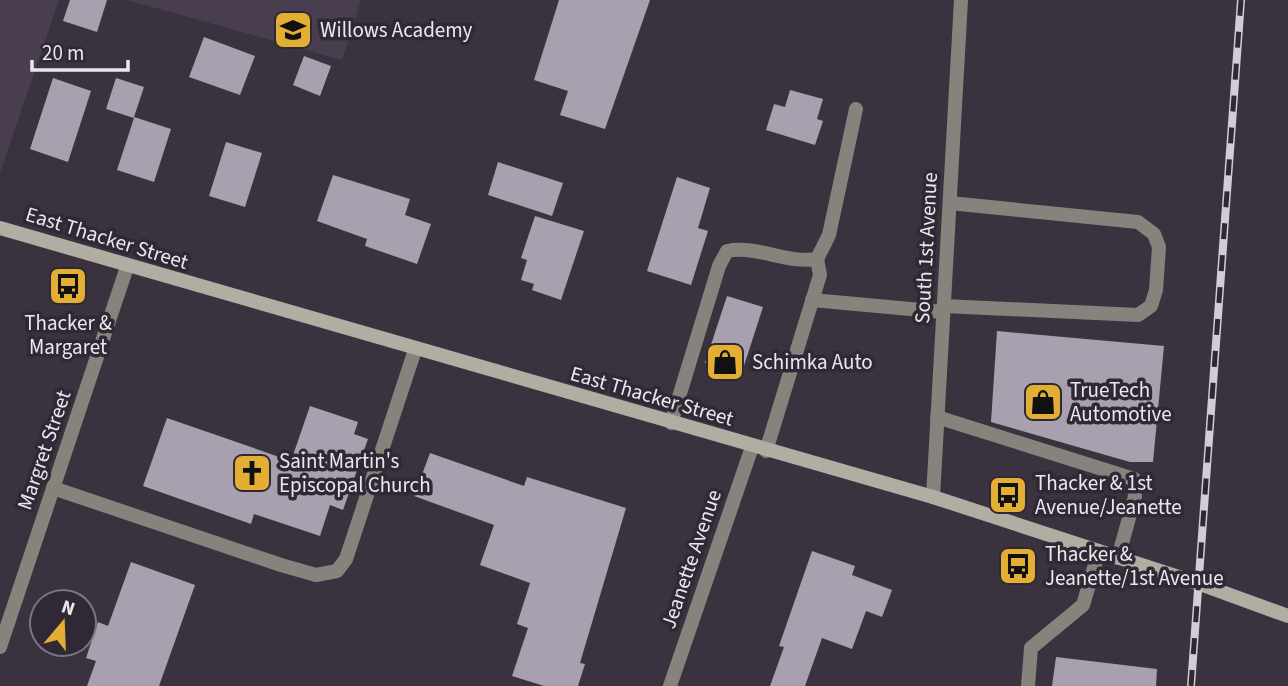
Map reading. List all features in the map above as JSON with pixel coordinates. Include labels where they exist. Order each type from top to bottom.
[{"type":"street","name":"South 1st Avenue","points":[[933,498],[961,0]]},
{"type":"street","name":"Jeanette Avenue","points":[[670,686],[812,300],[820,275],[817,259],[829,235],[856,109]]},
{"type":"street","points":[[812,300],[943,309],[1138,316],[1151,306],[1156,290],[1159,247],[1154,234],[1138,222],[950,203]]},
{"type":"street","name":"East Thacker Street","points":[[0,228],[127,267],[933,498],[1288,616]]},
{"type":"street","points":[[671,423],[719,266],[727,251],[744,248],[801,261],[817,259]]},
{"type":"street","name":"Margret Street","points":[[0,647],[127,267]]},
{"type":"street","points":[[53,488],[281,565],[316,575],[337,571],[346,559],[415,350]]},
{"type":"street","points":[[937,417],[1134,479],[1135,496],[1118,558]]},
{"type":"street","points":[[1028,686],[1031,648],[1083,605],[1099,551]]},
{"type":"shaded area","points":[[0,0],[59,0],[0,173]]},
{"type":"shaded area","name":"Willows Academy","points":[[127,0],[361,0],[342,60]]},
{"type":"building","points":[[70,0],[107,0],[97,32],[63,21]]},
{"type":"building","points":[[559,0],[650,0],[605,129],[560,115],[568,91],[534,80]]},
{"type":"building","points":[[204,37],[255,56],[240,95],[189,77]]},
{"type":"building","points":[[304,56],[331,66],[320,96],[293,85]]},
{"type":"building","points":[[53,78],[91,91],[68,162],[30,149]]},
{"type":"building","points":[[116,78],[144,87],[134,117],[171,129],[154,182],[117,170],[134,118],[106,109]]},
{"type":"building","points":[[790,90],[823,99],[817,119],[823,121],[815,145],[766,130],[774,104],[785,107]]},
{"type":"building","points":[[226,142],[262,153],[245,207],[209,196]]},
{"type":"building","points":[[498,162],[563,183],[552,216],[488,195]]},
{"type":"building","points":[[333,175],[410,199],[405,215],[431,224],[417,264],[365,246],[367,239],[317,221]]},
{"type":"building","points":[[677,177],[710,188],[698,228],[708,231],[691,285],[647,271]]},
{"type":"building","points":[[535,216],[584,231],[561,300],[532,290],[534,284],[521,280],[527,260],[521,258]]},
{"type":"building","points":[[727,296],[763,307],[741,375],[705,363]]},
{"type":"building","points":[[997,331],[1164,346],[1153,462],[1130,462],[991,422]]},
{"type":"building","name":"Saint Martin's Episcopal Church","points":[[310,406],[358,422],[354,434],[368,439],[343,510],[330,505],[320,536],[254,514],[251,524],[143,486],[167,418],[291,461]]},
{"type":"building","points":[[430,453],[524,486],[527,477],[626,508],[580,663],[585,664],[578,686],[544,686],[512,676],[528,628],[517,624],[530,583],[480,565],[494,525],[414,496]]},
{"type":"building","points":[[812,551],[855,566],[852,575],[892,590],[882,617],[866,611],[852,649],[822,638],[805,686],[770,686],[784,647],[779,646]]},
{"type":"building","points":[[131,562],[195,585],[159,686],[87,686],[96,661],[86,658],[98,658],[98,622],[108,626]]},
{"type":"building","points":[[1056,657],[1157,669],[1156,686],[1052,686]]},
{"type":"railway","points":[[1191,686],[1241,0]]},
{"type":"place","name":"Willows Academy","points":[[293,30]]},
{"type":"place","name":"Thacker & Margaret","points":[[68,286]]},
{"type":"place","name":"Schimka Auto","points":[[725,362]]},
{"type":"place","name":"TrueTech Automotive","points":[[1043,402]]},
{"type":"place","name":"Saint Martin's Episcopal Church","points":[[252,473]]},
{"type":"place","name":"Thacker & 1st Avenue/Jeanette","points":[[1008,495]]},
{"type":"place","name":"Thacker & Jeanette/1st Avenue","points":[[1018,566]]}]
